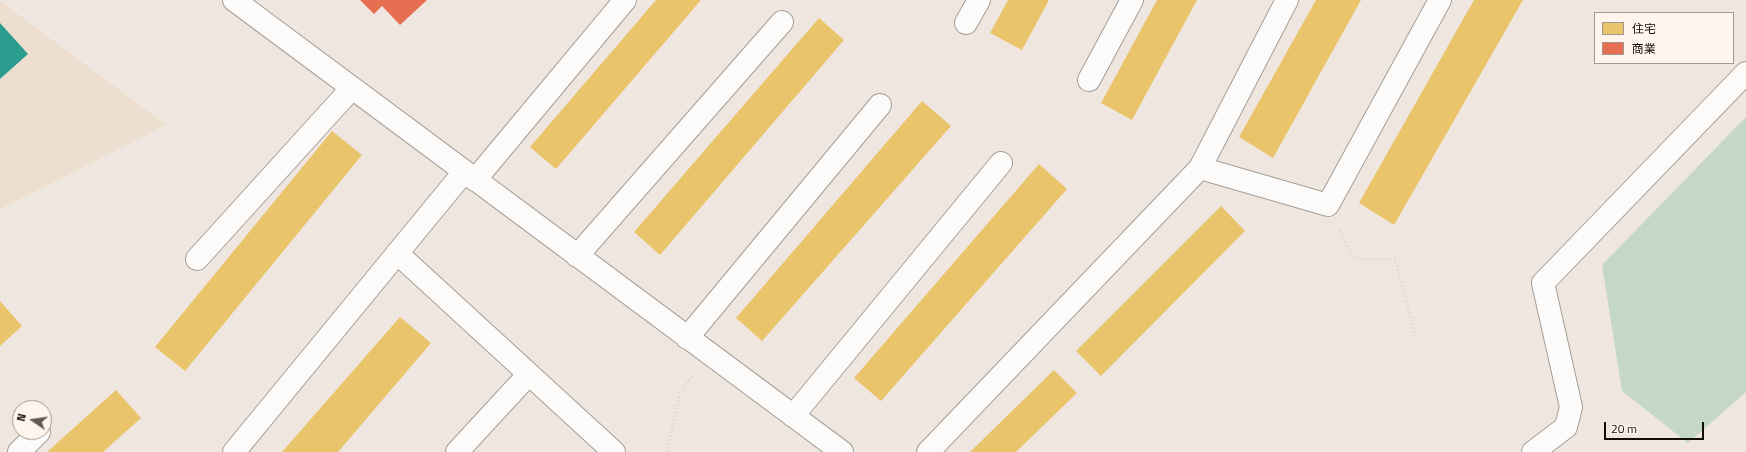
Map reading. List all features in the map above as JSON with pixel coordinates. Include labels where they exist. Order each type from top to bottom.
[{"type":"street","points":[[234,0],[842,452]]},
{"type":"street","points":[[234,452],[397,254],[470,176],[625,0]]},
{"type":"street","points":[[966,23],[978,0]]},
{"type":"street","points":[[1089,80],[1132,0]]},
{"type":"street","points":[[928,452],[1200,168],[1287,0]]},
{"type":"street","points":[[1200,168],[1328,204],[1440,0]]},
{"type":"street","points":[[577,256],[782,22]]},
{"type":"street","points":[[1533,452],[1566,427],[1571,407],[1543,283],[1746,73]]},
{"type":"street","points":[[197,259],[352,88]]},
{"type":"street","points":[[687,338],[880,105]]},
{"type":"street","points":[[793,416],[1001,163]]},
{"type":"street","points":[[397,254],[614,452]]},
{"type":"street","points":[[457,452],[528,374]]},
{"type":"street","points":[[18,452],[31,440]]},
{"type":"path","points":[[1328,204],[1353,259],[1395,259],[1415,333]]},
{"type":"path","points":[[666,452],[680,392]]},
{"type":"shaded area","points":[[0,1],[166,125],[0,209]]},
{"type":"green space","points":[[1746,117],[1746,392],[1688,443],[1622,391],[1602,265]]},
{"type":"building: 住宅","points":[[656,0],[701,0],[556,169],[530,147]]},
{"type":"building: 住宅","points":[[1008,0],[1049,0],[1022,50],[990,33]]},
{"type":"building: 住宅","points":[[1157,0],[1197,0],[1132,120],[1101,103]]},
{"type":"building: 住宅","points":[[1316,0],[1361,0],[1273,158],[1239,137]]},
{"type":"building: 住宅","points":[[1474,0],[1523,0],[1394,225],[1359,203]]},
{"type":"building: 住宅","points":[[819,18],[844,40],[660,255],[634,232]]},
{"type":"building: 住宅","points":[[922,101],[951,126],[762,341],[736,318]]},
{"type":"building: 住宅","points":[[332,131],[362,155],[185,371],[155,347]]},
{"type":"building: 住宅","points":[[1039,164],[1067,189],[881,401],[854,378]]},
{"type":"building: 住宅","points":[[1221,206],[1245,231],[1101,376],[1076,351]]},
{"type":"building: 住宅","points":[[0,301],[22,326],[0,346]]},
{"type":"building: 住宅","points":[[400,317],[431,343],[338,452],[282,452]]},
{"type":"building: 住宅","points":[[1054,370],[1077,393],[1016,452],[970,452]]},
{"type":"building: 住宅","points":[[116,390],[141,418],[103,452],[47,452]]},
{"type":"building: 商業","points":[[360,0],[427,0],[400,25],[382,6],[374,14]]},
{"type":"building: 教育","points":[[0,23],[28,54],[0,79]]}]
